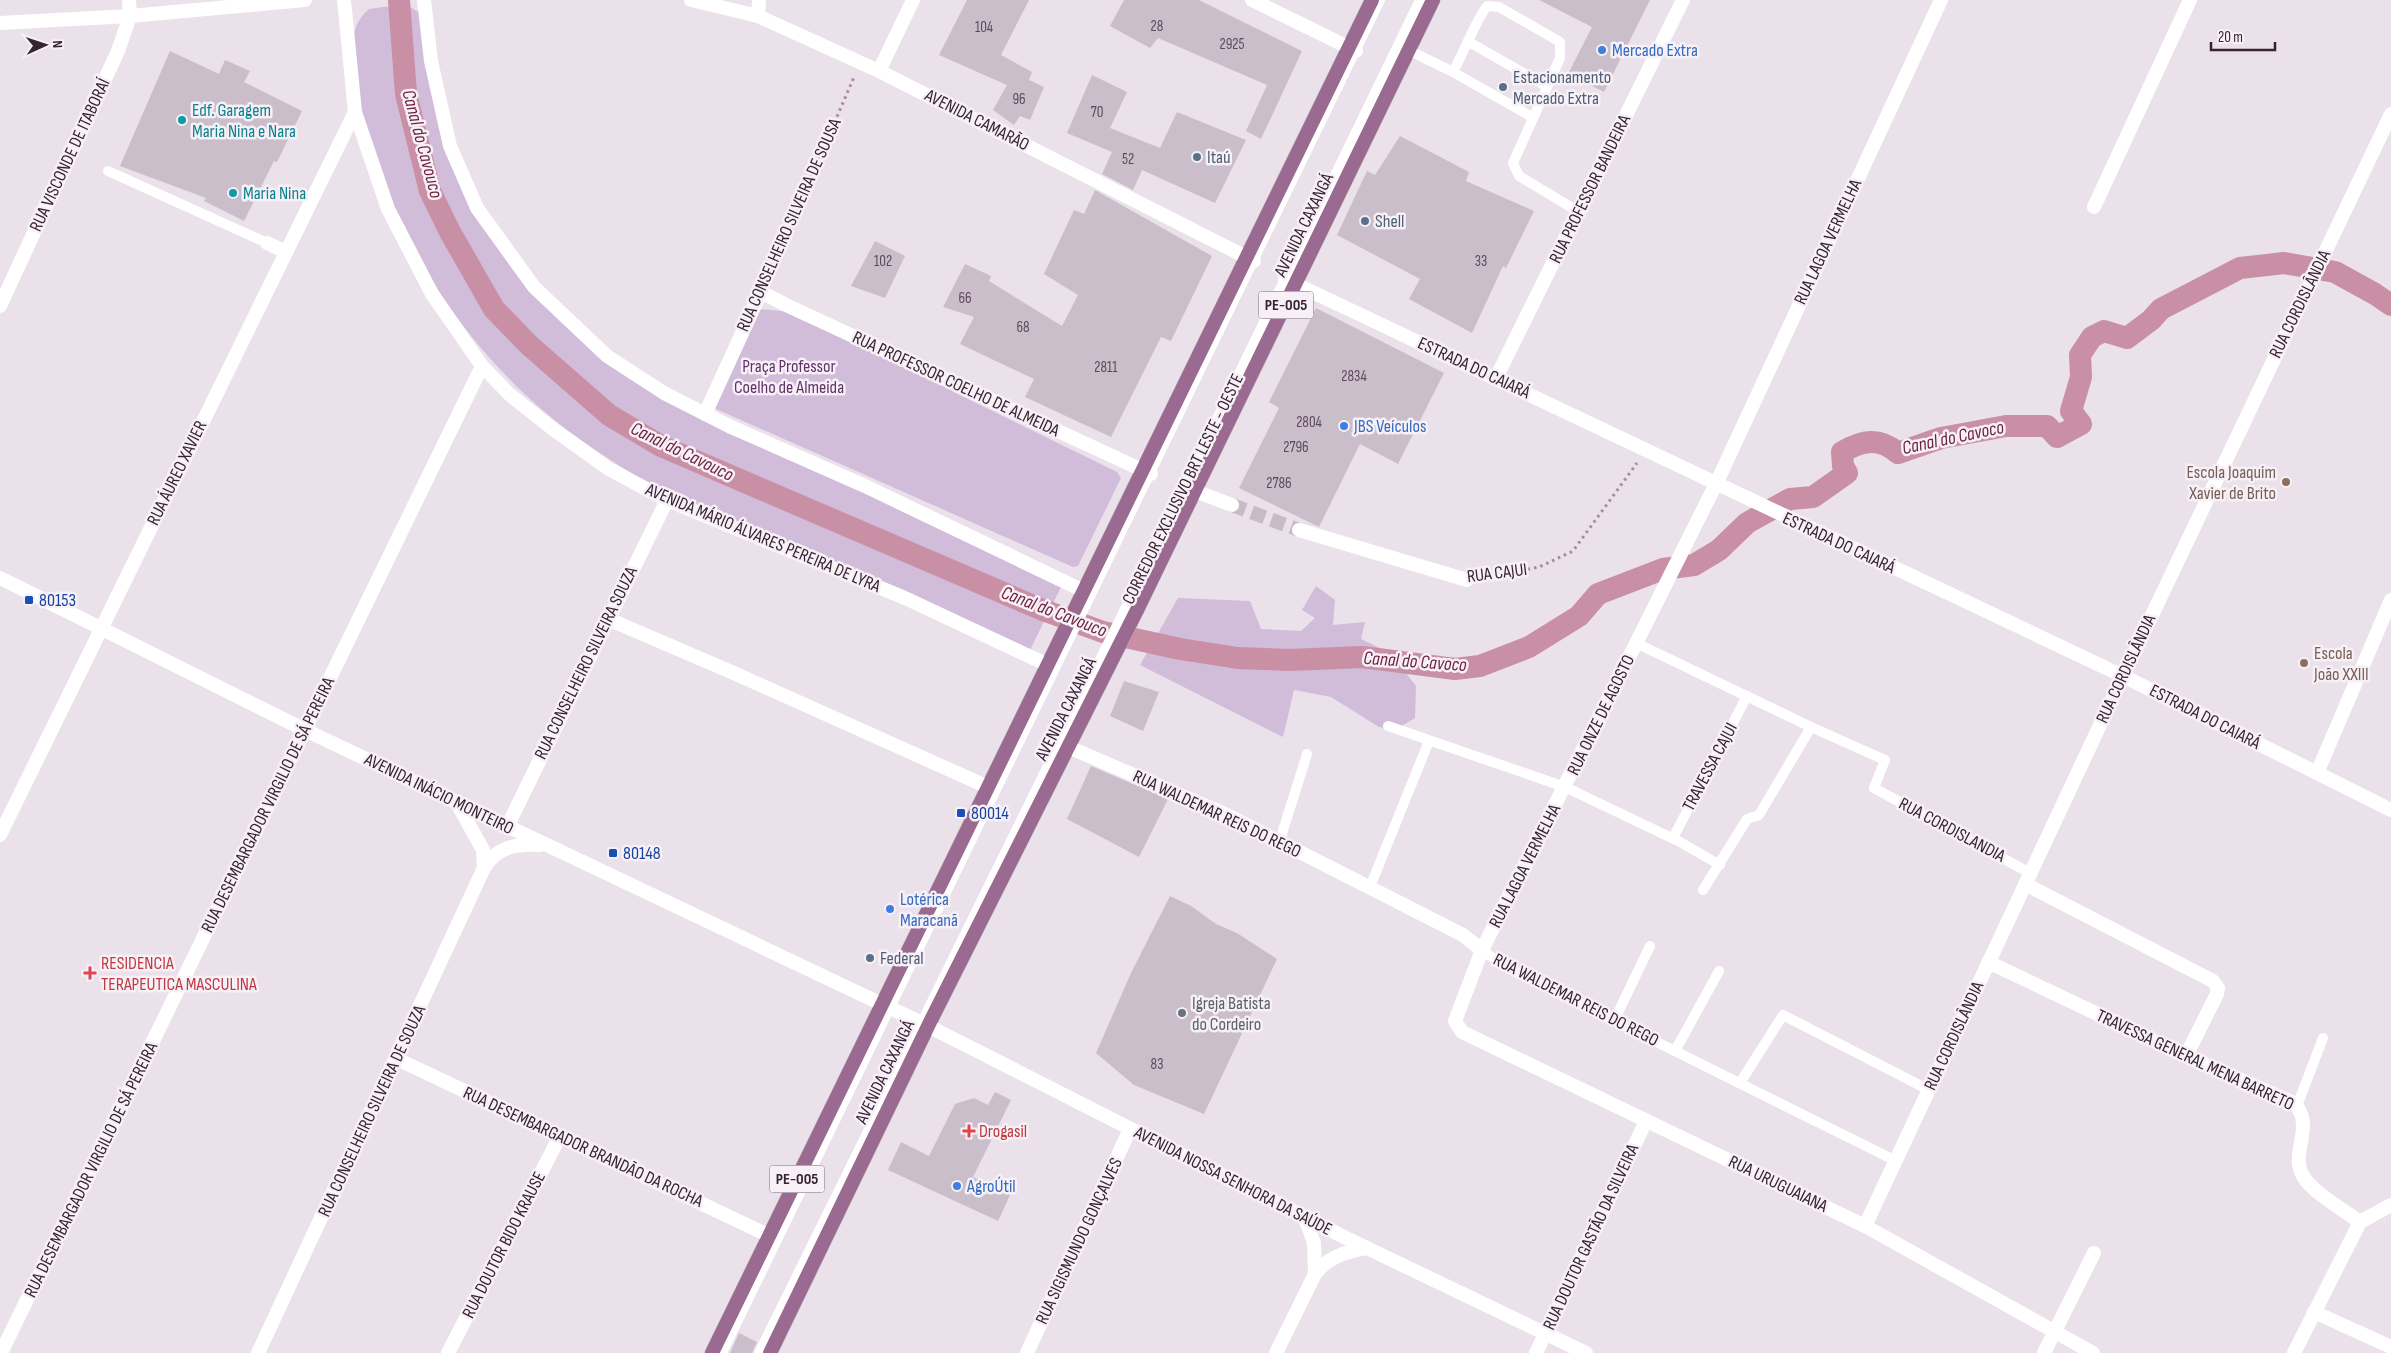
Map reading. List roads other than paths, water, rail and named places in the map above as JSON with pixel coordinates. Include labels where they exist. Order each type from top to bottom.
[{"type":"main road","name":"AVENIDA CAXANGÁ","points":[[712,1353],[886,1007],[988,787],[1147,473],[1352,49],[1372,0]]},
{"type":"main road","name":"AVENIDA CAXANGÁ","points":[[770,1353],[924,1024],[1068,747],[1092,686],[1404,48],[1433,0]]},
{"type":"street","name":"RUA VISCONDE DE ITABORAÍ","points":[[0,306],[118,51],[130,16],[129,0]]},
{"type":"street","points":[[0,23],[130,16],[305,0]]},
{"type":"street","name":"AVENIDA MÁRIO ÁLVARES PEREIRA DE LYRA","points":[[344,0],[355,112],[388,209],[432,294],[482,366],[509,394],[553,429],[609,469],[667,500],[905,598],[1052,663]]},
{"type":"street","points":[[424,0],[431,61],[450,146],[478,208],[534,287],[607,356],[664,393],[705,414],[866,486],[1085,595]]},
{"type":"street","name":"AVENIDA CAMARÃO","points":[[691,0],[758,16],[860,62],[1250,260]]},
{"type":"street","points":[[758,0],[758,16]]},
{"type":"street","points":[[879,71],[913,0]]},
{"type":"street","points":[[1252,0],[1352,49]]},
{"type":"street","name":"RUA PROFESSOR BANDEIRA","points":[[1496,378],[1683,0]]},
{"type":"street","name":"RUA LAGOA VERMELHA","points":[[1636,644],[1716,484],[1940,0]]},
{"type":"street","points":[[2094,208],[2190,0]]},
{"type":"street","name":"RUA ÁUREO XAVIER","points":[[0,835],[355,112]]},
{"type":"street","name":"RUA CORDISLÂNDIA","points":[[1865,1226],[2123,676],[2391,114]]},
{"type":"street","points":[[267,244],[286,252]]},
{"type":"street","name":"ESTRADA DO CAIARÁ","points":[[1290,282],[2123,676],[2391,810]]},
{"type":"street","name":"RUA CONSELHEIRO SILVEIRA DE SOUSA","points":[[705,414],[761,292]]},
{"type":"street","name":"RUA PROFESSOR COELHO DE ALMEIDA","points":[[761,292],[1147,473]]},
{"type":"street","name":"RUA DESEMBARGADOR VIRGILIO DE SÁ PEREIRA","points":[[2,1353],[482,366]]},
{"type":"street","points":[[1189,489],[1232,506]]},
{"type":"street","name":"RUA CONSELHEIRO SILVEIRA SOUZA","points":[[507,827],[667,500]]},
{"type":"street","name":"RUA CAJUI","points":[[1299,530],[1468,580]]},
{"type":"street","name":"AVENIDA INÁCIO MONTEIRO","points":[[0,578],[305,730],[886,1007]]},
{"type":"street","points":[[2317,773],[2391,600]]},
{"type":"street","points":[[608,619],[988,787]]},
{"type":"street","name":"RUA ONZE DE AGOSTO","points":[[1565,787],[1636,644]]},
{"type":"street","name":"RUA WALDEMAR REIS DO REGO","points":[[1068,747],[1227,815],[1280,840],[1463,935],[1482,950]]},
{"type":"street","name":"RUA LAGOA VERMELHA","points":[[1457,1028],[1455,1021],[1482,950],[1565,787]]},
{"type":"street","points":[[457,803],[483,850],[484,868]]},
{"type":"street","name":"RUA CONSELHEIRO SILVEIRA DE SOUZA","points":[[258,1353],[397,1059],[484,868],[490,859],[505,847],[544,845]]},
{"type":"street","points":[[2028,878],[2213,981],[2218,988],[2217,994],[2186,1056]]},
{"type":"street","name":"TRAVESSA GENERAL MENA BARRETO","points":[[1988,962],[2186,1056],[2297,1106],[2302,1112],[2304,1120],[2300,1167],[2304,1177],[2313,1187],[2364,1220]]},
{"type":"street","name":"AVENIDA NOSSA SENHORA DA SAÚDE","points":[[886,1007],[924,1024],[1305,1218],[1586,1353]]},
{"type":"street","name":"RUA URUGUAIANA","points":[[1457,1028],[1865,1226],[2055,1330],[2093,1353]]},
{"type":"street","name":"RUA DESEMBARGADOR BRANDÃO DA ROCHA","points":[[397,1059],[770,1236]]},
{"type":"street","name":"RUA DOUTOR GASTÃO DA SILVEIRA","points":[[1536,1353],[1646,1121]]},
{"type":"street","name":"RUA SIGISMUNDO GONÇALVES","points":[[1027,1353],[1130,1129]]},
{"type":"street","name":"RUA DOUTOR BIDO KRAUSE","points":[[448,1353],[560,1136]]},
{"type":"street","points":[[2294,1353],[2364,1220],[2391,1205]]},
{"type":"street","points":[[1305,1218],[1314,1243],[1315,1274]]},
{"type":"street","points":[[2364,1220],[2391,1219]]},
{"type":"street","points":[[1276,1353],[1315,1274],[1324,1263],[1346,1252],[1366,1248]]},
{"type":"street","points":[[2044,1353],[2094,1253]]},
{"type":"street","points":[[2314,1312],[2391,1347]]},
{"type":"lane","points":[[1352,49],[1380,0]]},
{"type":"lane","points":[[1420,0],[1404,48],[1453,72],[1532,117]]},
{"type":"lane","points":[[1453,72],[1469,42],[1476,22],[1488,6],[1499,7],[1560,42],[1560,58],[1513,163],[1520,176],[1579,212]]},
{"type":"lane","points":[[1469,42],[1546,86]]},
{"type":"lane","points":[[108,171],[267,244]]},
{"type":"lane","points":[[1636,644],[1811,727],[1759,816],[1747,819],[1703,890]]},
{"type":"lane","points":[[722,1353],[1052,663]]},
{"type":"lane","points":[[759,1353],[1092,686]]},
{"type":"lane","name":"TRAVESSA CAJUI","points":[[1673,838],[1747,696]]},
{"type":"lane","points":[[1388,726],[1565,787],[1673,838],[1720,865]]},
{"type":"lane","name":"RUA CORDISLANDIA","points":[[1811,727],[1885,760],[1874,788],[2028,878]]},
{"type":"lane","points":[[1370,887],[1429,741]]},
{"type":"lane","points":[[1280,840],[1307,754]]},
{"type":"lane","points":[[1614,1021],[1650,946]]},
{"type":"lane","name":"RUA WALDEMAR REIS DO REGO","points":[[1482,950],[1502,966],[1896,1161]]},
{"type":"lane","points":[[1675,1052],[1719,971]]},
{"type":"lane","points":[[1740,1083],[1783,1015],[1929,1090]]},
{"type":"lane","points":[[2297,1106],[2322,1038]]},
{"type":"waterway","name":"Canal do Cavoco","points":[[399,0],[406,94],[430,191],[450,232],[494,309],[529,345],[609,415],[661,446],[1043,610],[1103,632],[1180,649],[1238,658],[1289,660],[1362,657],[1455,669],[1480,666],[1529,647],[1579,616],[1598,594],[1663,569],[1694,565],[1719,550],[1747,523],[1790,499],[1813,497],[1847,473],[1843,466],[1842,452],[1857,445],[1877,442],[1898,453],[1941,438],[2006,426],[2047,426],[2057,437],[2081,424],[2071,411],[2081,377],[2080,355],[2092,337],[2104,331],[2127,338],[2151,320],[2161,309],[2240,268],[2284,263],[2335,272],[2391,305]]},
{"type":"tunnel","points":[[1232,505],[1299,530]]},
{"type":"place","name":"Mercado Extra","points":[[1602,50]]},
{"type":"place","name":"Estacionamento Mercado Extra","points":[[1503,87]]},
{"type":"place","name":"Edf. Garagem Maria Nina e Nara","points":[[182,120]]},
{"type":"place","name":"Itaú","points":[[1197,157]]},
{"type":"place","name":"Maria Nina","points":[[233,193]]},
{"type":"place","name":"Shell","points":[[1365,221]]},
{"type":"place","name":"JBS Veículos","points":[[1344,426]]},
{"type":"place","name":"Escola Joaquim Xavier de Brito","points":[[2286,482]]},
{"type":"place","name":"80153","points":[[29,600]]},
{"type":"place","name":"Escola João XXIII","points":[[2304,663]]},
{"type":"place","name":"80014","points":[[961,813]]},
{"type":"place","name":"80148","points":[[613,853]]},
{"type":"place","name":"Lotérica Maracanã","points":[[890,909]]},
{"type":"place","name":"Federal","points":[[870,958]]},
{"type":"place","name":"RESIDENCIA TERAPEUTICA MASCULINA","points":[[90,973]]},
{"type":"place","name":"Igreja Batista do Cordeiro","points":[[1182,1013]]},
{"type":"place","name":"Drogasil","points":[[969,1131]]},
{"type":"place","name":"AgroÚtil","points":[[957,1186]]},
{"type":"water label","name":"Canal do Cavouco","points":[[422,144]]},
{"type":"water label","name":"Canal do Cavouco","points":[[682,452]]},
{"type":"water label","name":"Canal do Cavouco","points":[[1054,612]]},
{"type":"park label","name":"Praça Professor Coelho de Almeida","points":[[789,376]]}]
